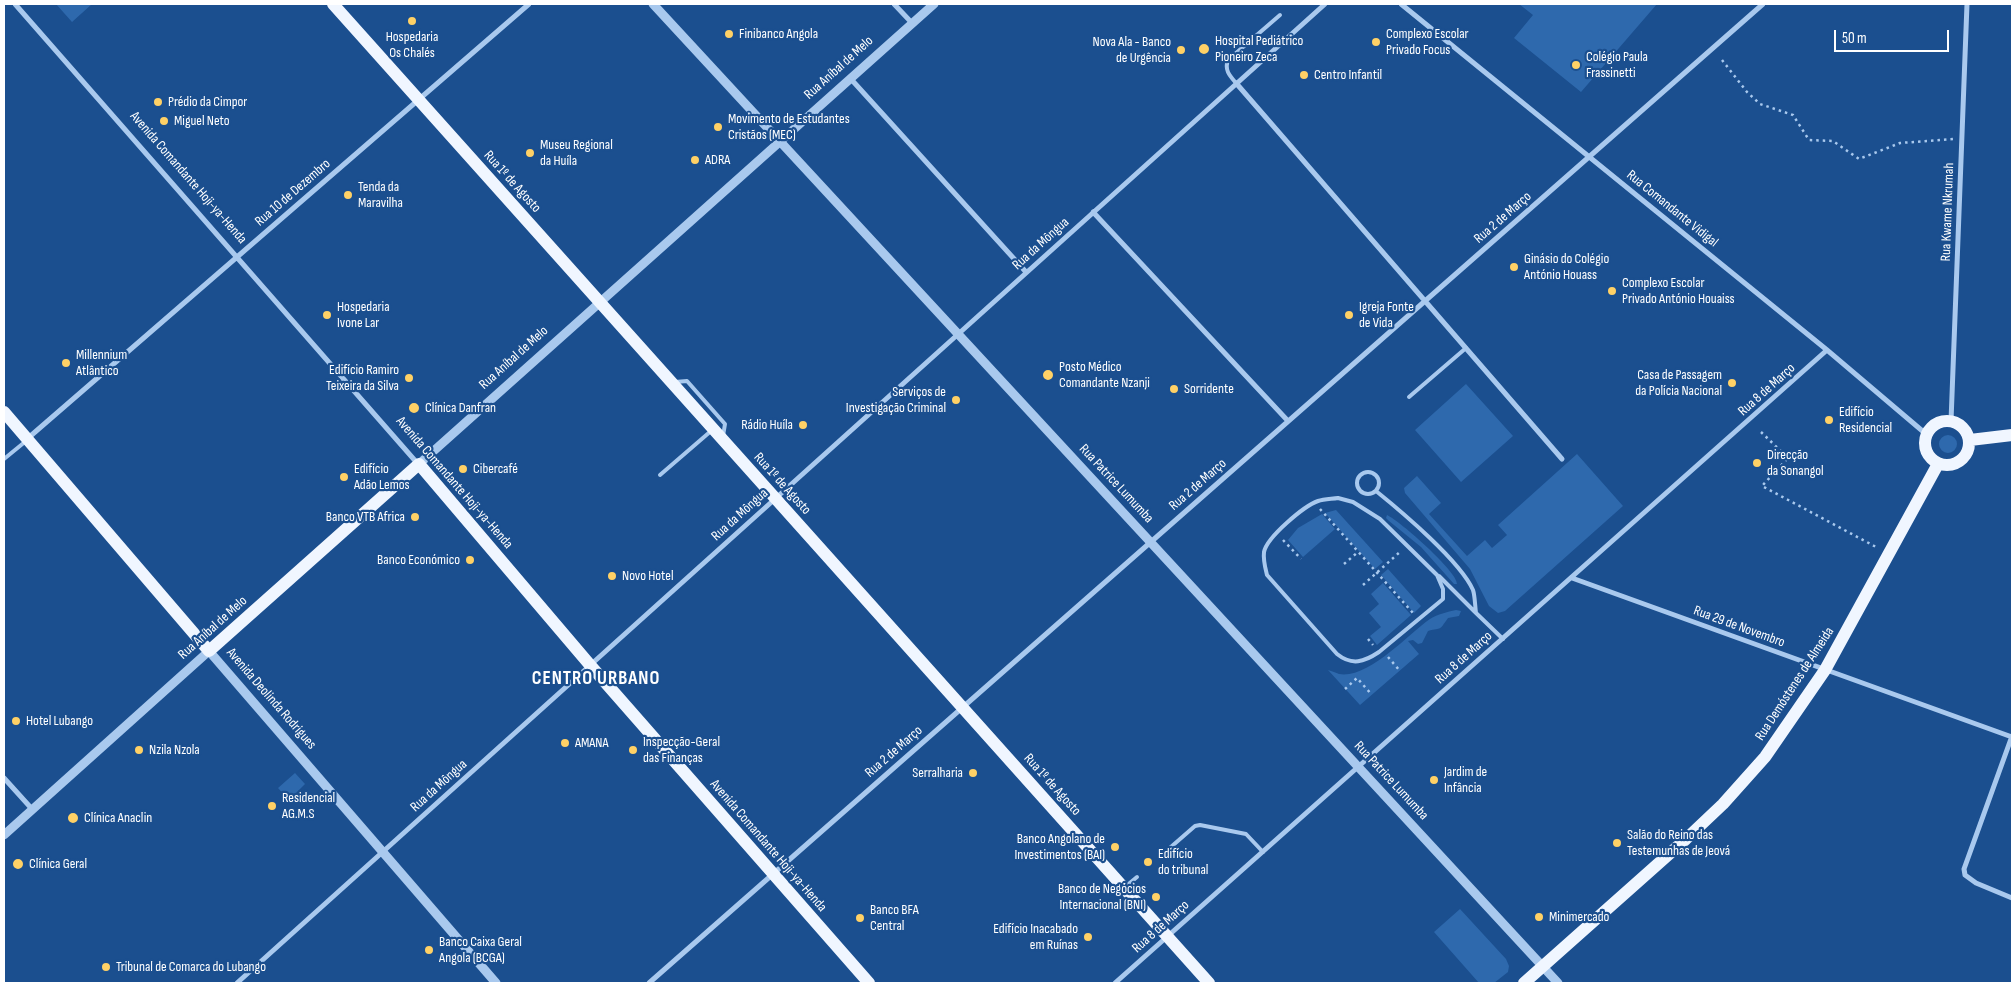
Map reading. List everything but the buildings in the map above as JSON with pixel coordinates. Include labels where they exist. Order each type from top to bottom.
[{"type":"main road","name":"Rua 1º de Agosto","points":[[333,4],[1209,983]]},
{"type":"main road","name":"Avenida Deolinda Rodrigues","points":[[4,412],[209,651]]},
{"type":"main road","points":[[1951,421],[1961,426],[1970,440],[1966,456],[1961,461],[1946,466],[1938,464],[1928,455],[1925,448],[1926,434],[1937,423],[1951,421]]},
{"type":"main road","points":[[1970,440],[2012,435]]},
{"type":"main road","name":"Rua Aníbal de Melo","points":[[209,651],[418,464]]},
{"type":"main road","name":"Avenida Comandante Hoji-ya-Henda","points":[[418,464],[590,665],[869,983]]},
{"type":"main road","name":"Rua Demóstenes de Almeida","points":[[1524,983],[1636,885],[1723,804],[1765,757],[1825,670],[1938,464]]},
{"type":"street","name":"Avenida Comandante Hoji-ya-Henda","points":[[15,4],[418,464]]},
{"type":"street","name":"Rua 10 de Dezembro","points":[[27,439],[529,4]]},
{"type":"street","name":"Rua Patrice Lumumba","points":[[653,4],[1558,983]]},
{"type":"street","points":[[894,4],[912,23]]},
{"type":"street","name":"Rua Aníbal de Melo","points":[[418,464],[779,140],[934,4]]},
{"type":"street","name":"Rua da Môngua","points":[[237,983],[1324,4]]},
{"type":"street","name":"Rua Comandante Vidigal","points":[[1401,4],[1827,350],[1926,434]]},
{"type":"street","name":"Rua 2 de Março","points":[[648,983],[1763,4]]},
{"type":"street","name":"Rua Kwame Nkrumah","points":[[1951,421],[1966,5]]},
{"type":"street","points":[[850,78],[1026,272]]},
{"type":"street","points":[[1236,83],[1562,459]]},
{"type":"street","points":[[1093,212],[1288,422]]},
{"type":"street","name":"Rua 8 de Março","points":[[1115,983],[1827,350]]},
{"type":"street","name":"Rua 29 de Novembro","points":[[1572,578],[2012,737]]},
{"type":"street","name":"Rua Aníbal de Melo","points":[[4,835],[209,651]]},
{"type":"street","name":"Avenida Deolinda Rodrigues","points":[[209,651],[496,983]]},
{"type":"street","points":[[2012,737],[1964,869],[1965,875],[1976,883],[2012,898]]},
{"type":"street","points":[[4,778],[32,810]]},
{"type":"lane","points":[[1236,83],[1227,73],[1228,60],[1280,15]]},
{"type":"lane","points":[[1409,397],[1466,348]]},
{"type":"lane","points":[[671,382],[687,381],[725,424],[723,440]]},
{"type":"lane","points":[[660,475],[713,430]]},
{"type":"lane","points":[[4,458],[27,439]]},
{"type":"lane","points":[[1366,472],[1376,475],[1380,482],[1376,490],[1368,494],[1360,491],[1357,481],[1360,475],[1366,472]]},
{"type":"lane","points":[[1376,490],[1434,543],[1464,575],[1474,592],[1476,613]]},
{"type":"lane","points":[[1437,575],[1443,589],[1443,599],[1372,657],[1355,662],[1346,661],[1337,654],[1267,575],[1264,563],[1264,550],[1271,538],[1298,514],[1314,503],[1338,498],[1353,502],[1380,519],[1503,639]]},
{"type":"lane","points":[[1164,853],[1195,826],[1200,825],[1246,834],[1263,852]]},
{"type":"lane","points":[[1124,888],[1137,877]]},
{"type":"path","points":[[1722,60],[1747,92],[1760,104],[1793,116],[1809,140],[1833,141],[1859,160],[1900,143],[1952,139]]},
{"type":"path","points":[[1761,432],[1788,458],[1762,486],[1880,548]]},
{"type":"path","points":[[1314,503],[1418,620]]},
{"type":"path","points":[[1277,533],[1301,560]]},
{"type":"path","points":[[1363,585],[1407,546]]},
{"type":"path","points":[[1344,564],[1358,552]]},
{"type":"path","points":[[1382,649],[1400,671]]},
{"type":"path","points":[[1346,689],[1358,678],[1372,695]]},
{"type":"shaded area","points":[[56,4],[92,4],[72,22]]},
{"type":"shaded area","name":"Colégio Paula Frassinetti","points":[[1519,4],[1657,4],[1581,92],[1514,38],[1533,15]]},
{"type":"shaded area","points":[[1466,384],[1513,436],[1461,482],[1415,430]]},
{"type":"shaded area","points":[[1944,435],[1952,435],[1957,440],[1955,451],[1944,453],[1939,448],[1939,440]]},
{"type":"shaded area","points":[[1577,454],[1623,506],[1505,611],[1498,613],[1489,606],[1470,569],[1405,493],[1404,488],[1417,476],[1441,503],[1429,514],[1467,556],[1485,540],[1492,548],[1507,535],[1498,525]]},
{"type":"shaded area","points":[[1336,510],[1383,562],[1375,569],[1325,513]]},
{"type":"shaded area","points":[[1322,514],[1335,529],[1303,557],[1288,540],[1298,528]]},
{"type":"shaded area","points":[[1387,515],[1415,536],[1439,558],[1455,578],[1457,584],[1454,584],[1421,547],[1389,521],[1386,518]]},
{"type":"shaded area","points":[[1388,569],[1421,606],[1414,613],[1381,575]]},
{"type":"shaded area","points":[[1383,583],[1411,615],[1377,645],[1370,636],[1381,627],[1369,613],[1379,604],[1371,594]]},
{"type":"shaded area","points":[[1456,610],[1461,611],[1459,616],[1448,618],[1440,628],[1428,631],[1422,643],[1418,644],[1413,640],[1408,641],[1419,654],[1360,705],[1328,670],[1339,674],[1351,674],[1363,670],[1387,654],[1430,619],[1439,614]]},
{"type":"shaded area","points":[[295,773],[305,784],[289,800],[278,788]]},
{"type":"shaded area","points":[[1460,909],[1506,959],[1509,966],[1508,972],[1494,983],[1479,983],[1434,932]]},
{"type":"place","name":"Hospedaria Os Chalés","points":[[412,21]]},
{"type":"place","name":"Finibanco Angola","points":[[729,34]]},
{"type":"place","name":"Complexo Escolar Privado Focus","points":[[1376,42]]},
{"type":"place","name":"Hospital Pediátrico Pioneiro Zeca","points":[[1204,49]]},
{"type":"place","name":"Nova Ala - Banco de Urgência","points":[[1181,50]]},
{"type":"place","name":"Colégio Paula Frassinetti","points":[[1576,65]]},
{"type":"place","name":"Centro Infantil","points":[[1304,75]]},
{"type":"place","name":"Prédio da Cimpor","points":[[158,102]]},
{"type":"place","name":"Miguel Neto","points":[[164,121]]},
{"type":"place","name":"Movimento de Estudantes Cristãos (MEC)","points":[[718,127]]},
{"type":"place","name":"Museu Regional da Huíla","points":[[530,153]]},
{"type":"place","name":"ADRA","points":[[695,160]]},
{"type":"place","name":"Tenda da Maravilha","points":[[348,195]]},
{"type":"place","name":"Ginásio do Colégio António Houass","points":[[1514,267]]},
{"type":"place","name":"Complexo Escolar Privado António Houaiss","points":[[1612,291]]},
{"type":"place","name":"Hospedaria Ivone Lar","points":[[327,315]]},
{"type":"place","name":"Igreja Fonte de Vida","points":[[1349,315]]},
{"type":"place","name":"Millennium Atlântico","points":[[66,363]]},
{"type":"place","name":"Posto Médico Comandante Nzanji","points":[[1048,375]]},
{"type":"place","name":"Edifício Ramiro Teixeira da Silva","points":[[409,378]]},
{"type":"place","name":"Casa de Passagem da Polícia Nacional","points":[[1732,383]]},
{"type":"place","name":"Sorridente","points":[[1174,389]]},
{"type":"place","name":"Serviços de Investigação Criminal","points":[[956,400]]},
{"type":"place","name":"Clínica Danfran","points":[[414,408]]},
{"type":"place","name":"Edifício Residencial","points":[[1829,420]]},
{"type":"place","name":"Rádio Huíla","points":[[803,425]]},
{"type":"place","name":"Direcção da Sonangol","points":[[1757,463]]},
{"type":"place","name":"Cibercafé","points":[[463,469]]},
{"type":"place","name":"Edifício Adão Lemos","points":[[344,477]]},
{"type":"place","name":"Banco VTB Africa","points":[[415,517]]},
{"type":"place","name":"Banco Económico","points":[[470,560]]},
{"type":"place","name":"Novo Hotel","points":[[612,576]]},
{"type":"place","name":"Hotel Lubango","points":[[16,721]]},
{"type":"place","name":"AMANA","points":[[565,743]]},
{"type":"place","name":"Nzila Nzola","points":[[139,750]]},
{"type":"place","name":"Inspecção-Geral das Finanças","points":[[633,750]]},
{"type":"place","name":"Serralharia","points":[[973,773]]},
{"type":"place","name":"Jardim de Infância","points":[[1434,780]]},
{"type":"place","name":"Residencial AG.M.S","points":[[272,806]]},
{"type":"place","name":"Clínica Anaclin","points":[[73,818]]},
{"type":"place","name":"Salão do Reino das Testemunhas de Jeová","points":[[1617,843]]},
{"type":"place","name":"Banco Angolano de Investimentos (BAI)","points":[[1115,847]]},
{"type":"place","name":"Edifício do tribunal","points":[[1148,862]]},
{"type":"place","name":"Clínica Geral","points":[[18,864]]},
{"type":"place","name":"Banco de Negócios Internacional (BNI)","points":[[1156,897]]},
{"type":"place","name":"Minimercado","points":[[1539,917]]},
{"type":"place","name":"Banco BFA Central","points":[[860,918]]},
{"type":"place","name":"Edifício Inacabado em Ruínas","points":[[1088,937]]},
{"type":"place","name":"Banco Caixa Geral Angola (BCGA)","points":[[429,950]]},
{"type":"place","name":"Tribunal de Comarca do Lubango","points":[[106,967]]},
{"type":"district","name":"CENTRO URBANO","points":[[596,679]]}]
